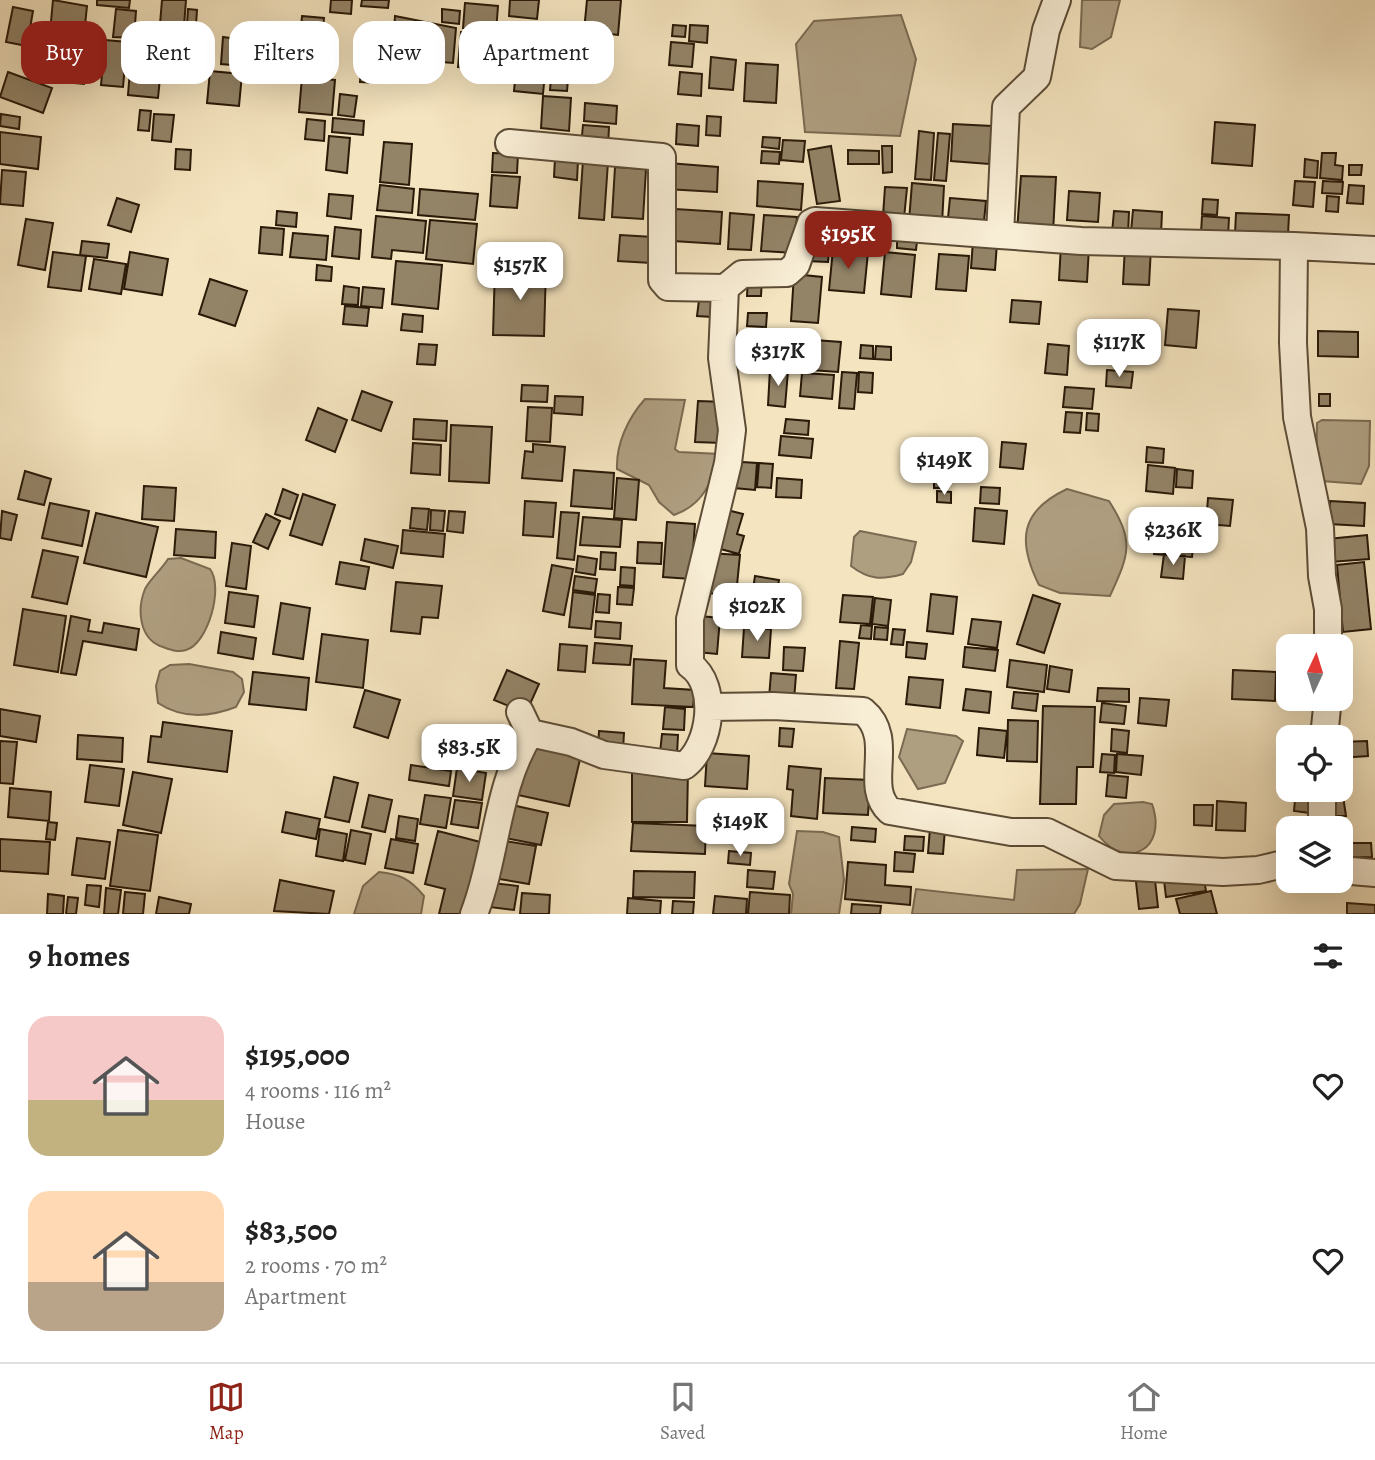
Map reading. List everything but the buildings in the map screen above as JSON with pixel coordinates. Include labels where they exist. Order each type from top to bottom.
[{"type":"street","points":[[999,235],[1006,107],[1037,77],[1046,30],[1056,0]]},
{"type":"street","points":[[509,143],[662,157],[662,280],[668,287],[725,288],[742,274],[787,273],[793,270],[811,223],[815,221],[1081,241],[1375,250]]},
{"type":"street","points":[[1294,246],[1293,343],[1297,417],[1320,528],[1328,634]]},
{"type":"street","points":[[474,914],[487,881],[506,786],[525,722],[604,755],[684,765],[694,758],[700,746],[709,707],[698,671],[690,665],[690,618],[728,463],[732,430],[722,358],[725,288]]},
{"type":"street","points":[[709,707],[773,706],[863,711],[874,720],[879,733],[880,797],[890,811],[1011,832],[1047,832],[1116,866],[1223,872],[1276,866]]},
{"type":"street","points":[[1353,871],[1375,873]]},
{"type":"shaded area","points":[[1082,0],[1120,0],[1111,37],[1092,49],[1080,47]]},
{"type":"shaded area","points":[[901,15],[916,59],[900,136],[805,132],[796,44],[814,21]]},
{"type":"shaded area","points":[[645,399],[685,400],[675,449],[679,452],[720,454],[714,474],[699,499],[674,515],[659,502],[649,485],[617,469],[624,432]]},
{"type":"shaded area","points":[[1322,420],[1370,421],[1369,466],[1361,484],[1321,481],[1316,477],[1317,423]]},
{"type":"shaded area","points":[[1067,489],[1109,501],[1123,527],[1126,538],[1125,558],[1110,596],[1060,593],[1039,585],[1032,569],[1026,541],[1032,517],[1051,498]]},
{"type":"shaded area","points":[[860,531],[916,542],[911,562],[903,574],[876,578],[851,566],[854,537]]},
{"type":"shaded area","points":[[181,558],[210,569],[215,588],[212,614],[201,637],[194,646],[179,651],[160,646],[148,636],[142,622],[141,605],[145,589],[168,559]]},
{"type":"shaded area","points":[[189,664],[233,672],[242,679],[244,692],[236,707],[196,715],[177,712],[158,703],[156,686],[160,671],[170,665]]},
{"type":"shaded area","points":[[907,729],[956,736],[963,741],[945,783],[918,789],[899,757]]},
{"type":"shaded area","points":[[726,800],[751,801],[766,807],[770,818],[769,827],[763,837],[753,842],[734,844],[720,823],[720,812]]},
{"type":"shaded area","points":[[1114,804],[1152,804],[1155,820],[1150,843],[1142,850],[1132,853],[1110,847],[1099,836],[1104,815]]},
{"type":"shaded area","points":[[797,831],[823,832],[839,837],[844,880],[839,914],[791,914],[793,894],[789,884]]},
{"type":"shaded area","points":[[1088,869],[1080,904],[1074,914],[912,914],[916,889],[1014,900],[1017,870]]},
{"type":"shaded area","points":[[379,872],[404,878],[419,890],[424,896],[421,914],[354,914],[363,886]]}]
